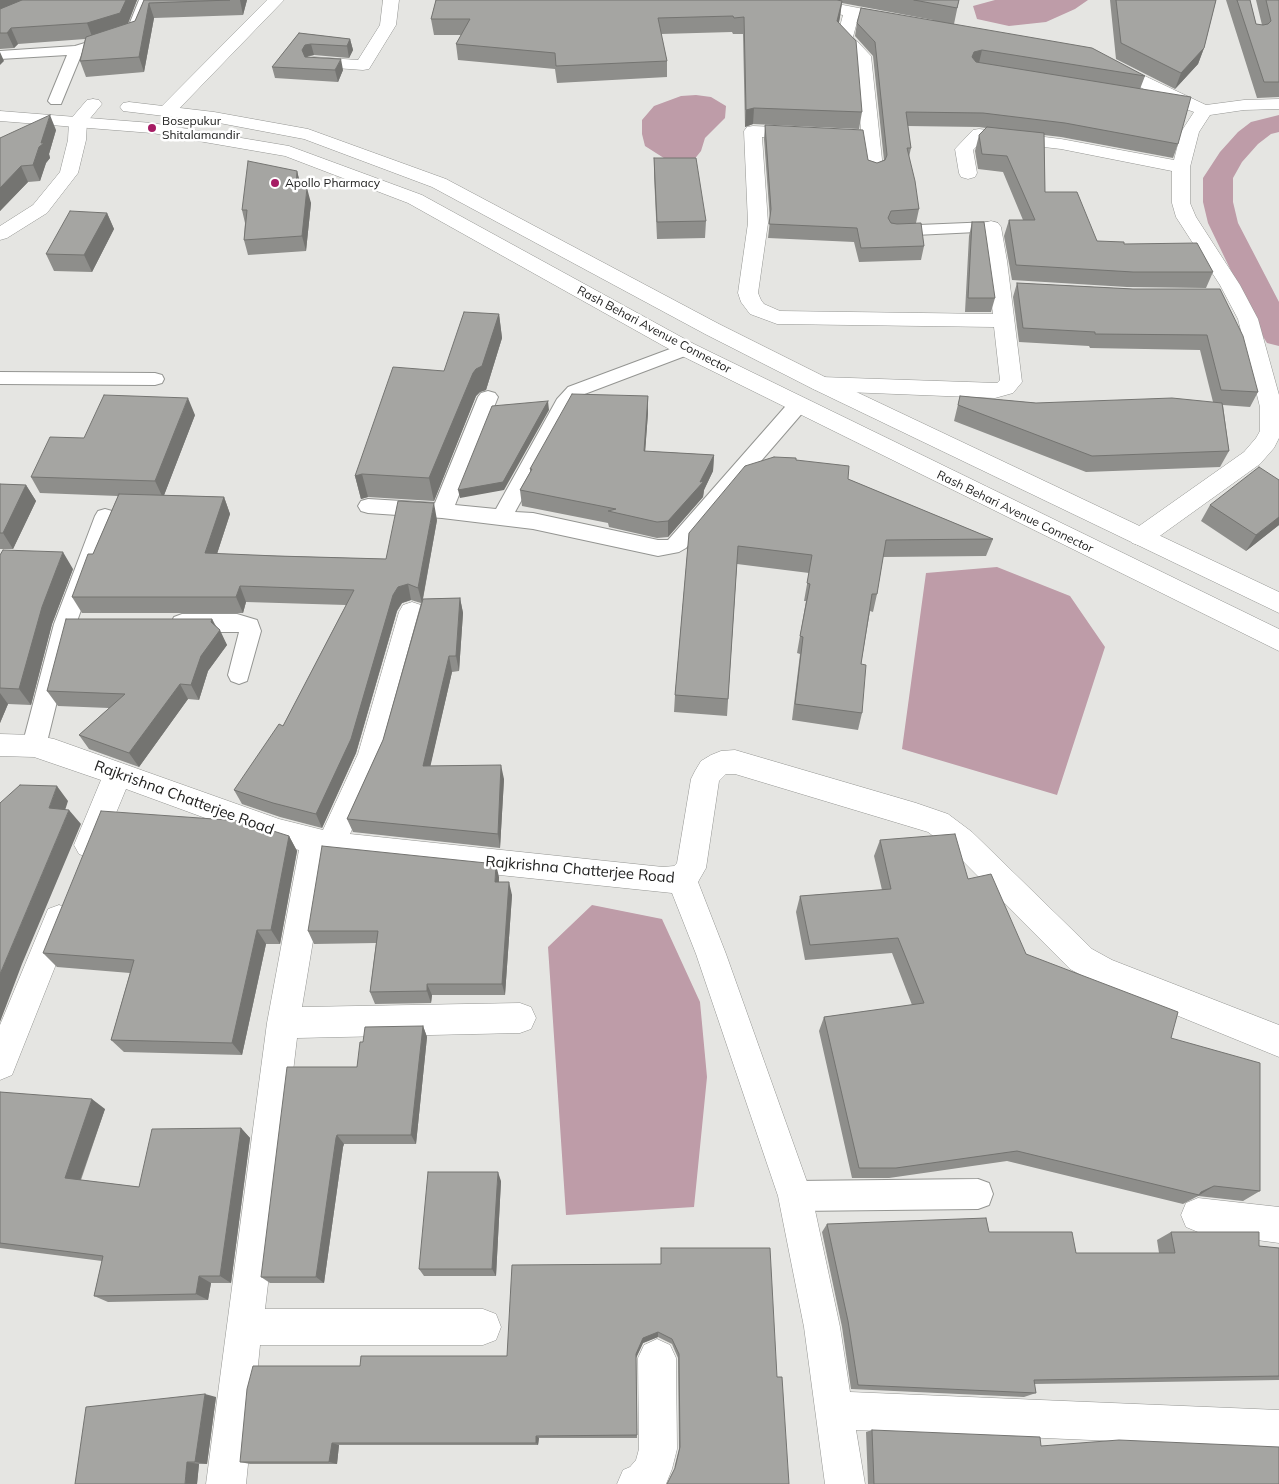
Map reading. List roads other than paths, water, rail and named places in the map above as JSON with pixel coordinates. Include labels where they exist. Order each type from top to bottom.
[{"type":"street","points":[[167,111],[276,0]]},
{"type":"street","points":[[314,62],[363,65],[388,25],[391,0]]},
{"type":"street","points":[[787,4],[817,5],[906,22]]},
{"type":"street","points":[[851,13],[845,38],[863,56],[874,169]]},
{"type":"street","points":[[1093,56],[1181,101],[1204,110],[1244,105],[1279,104]]},
{"type":"street","points":[[1141,97],[1181,101]]},
{"type":"street","name":"Rash Behari Avenue Connector","points":[[0,98],[167,111],[214,117],[308,134],[439,183],[821,384],[1279,602]]},
{"type":"street","points":[[0,234],[40,209],[69,173],[77,140],[78,121],[93,104]]},
{"type":"street","points":[[1141,537],[1252,458],[1266,442],[1271,431],[1271,407],[1248,319],[1226,296],[1182,208],[1181,166],[1190,132],[1204,110]]},
{"type":"street","name":"Rash Behari Avenue Connector","points":[[0,116],[78,121],[198,134],[289,151],[415,199],[686,349],[1279,642]]},
{"type":"street","points":[[872,137],[753,131],[758,223],[748,293],[751,302],[757,309],[777,317],[1004,321]]},
{"type":"street","points":[[968,173],[964,149],[979,134],[1061,144],[1181,166]]},
{"type":"street","points":[[821,384],[995,391],[1005,388],[1011,382],[1004,321],[1011,289],[991,228]]},
{"type":"street","points":[[724,368],[750,348]]},
{"type":"street","points":[[226,1484],[244,1327],[284,1023],[323,844],[372,754],[412,612]]},
{"type":"street","name":"Rajkrishna Chatterjee Road","points":[[0,745],[34,746],[118,773],[269,829],[323,844],[663,880],[682,879],[691,868],[705,778],[711,769],[721,763],[735,762],[938,823],[962,841],[1081,959],[1101,970],[1279,1041]]},
{"type":"street","points":[[80,866],[118,773]]},
{"type":"street","points":[[682,879],[717,972],[795,1196],[822,1327],[845,1484]]},
{"type":"street","points":[[0,1064],[69,893]]},
{"type":"street","points":[[284,1023],[520,1018]]},
{"type":"street","points":[[1198,1215],[1279,1225]]},
{"type":"street","points":[[244,1327],[483,1327]]},
{"type":"street","points":[[636,1484],[644,1481],[653,1469],[658,1449],[657,1358]]},
{"type":"street","points":[[834,1410],[1279,1429]]},
{"type":"lane","points":[[0,55],[76,50],[133,34],[146,0]]},
{"type":"lane","points":[[56,101],[76,50]]},
{"type":"lane","points":[[895,231],[991,228]]},
{"type":"lane","points":[[502,517],[567,399],[575,391],[686,349]]},
{"type":"lane","points":[[0,378],[155,379]]},
{"type":"lane","points":[[442,511],[488,397]]},
{"type":"lane","points":[[368,506],[442,511],[533,521],[658,548],[672,546],[680,543],[798,406]]},
{"type":"lane","points":[[34,746],[75,624],[105,516]]},
{"type":"lane","points":[[161,624],[237,623],[249,626],[250,631],[239,676]]},
{"type":"lane","points":[[795,1196],[978,1194]]},
{"type":"waterway","points":[[1279,123],[1261,128],[1248,138],[1230,158],[1218,178],[1218,202],[1223,223],[1279,335]]},
{"type":"place","name":"Bosepukur Shitalamandir","points":[[152,128]]},
{"type":"place","name":"Apollo Pharmacy","points":[[275,183]]}]
